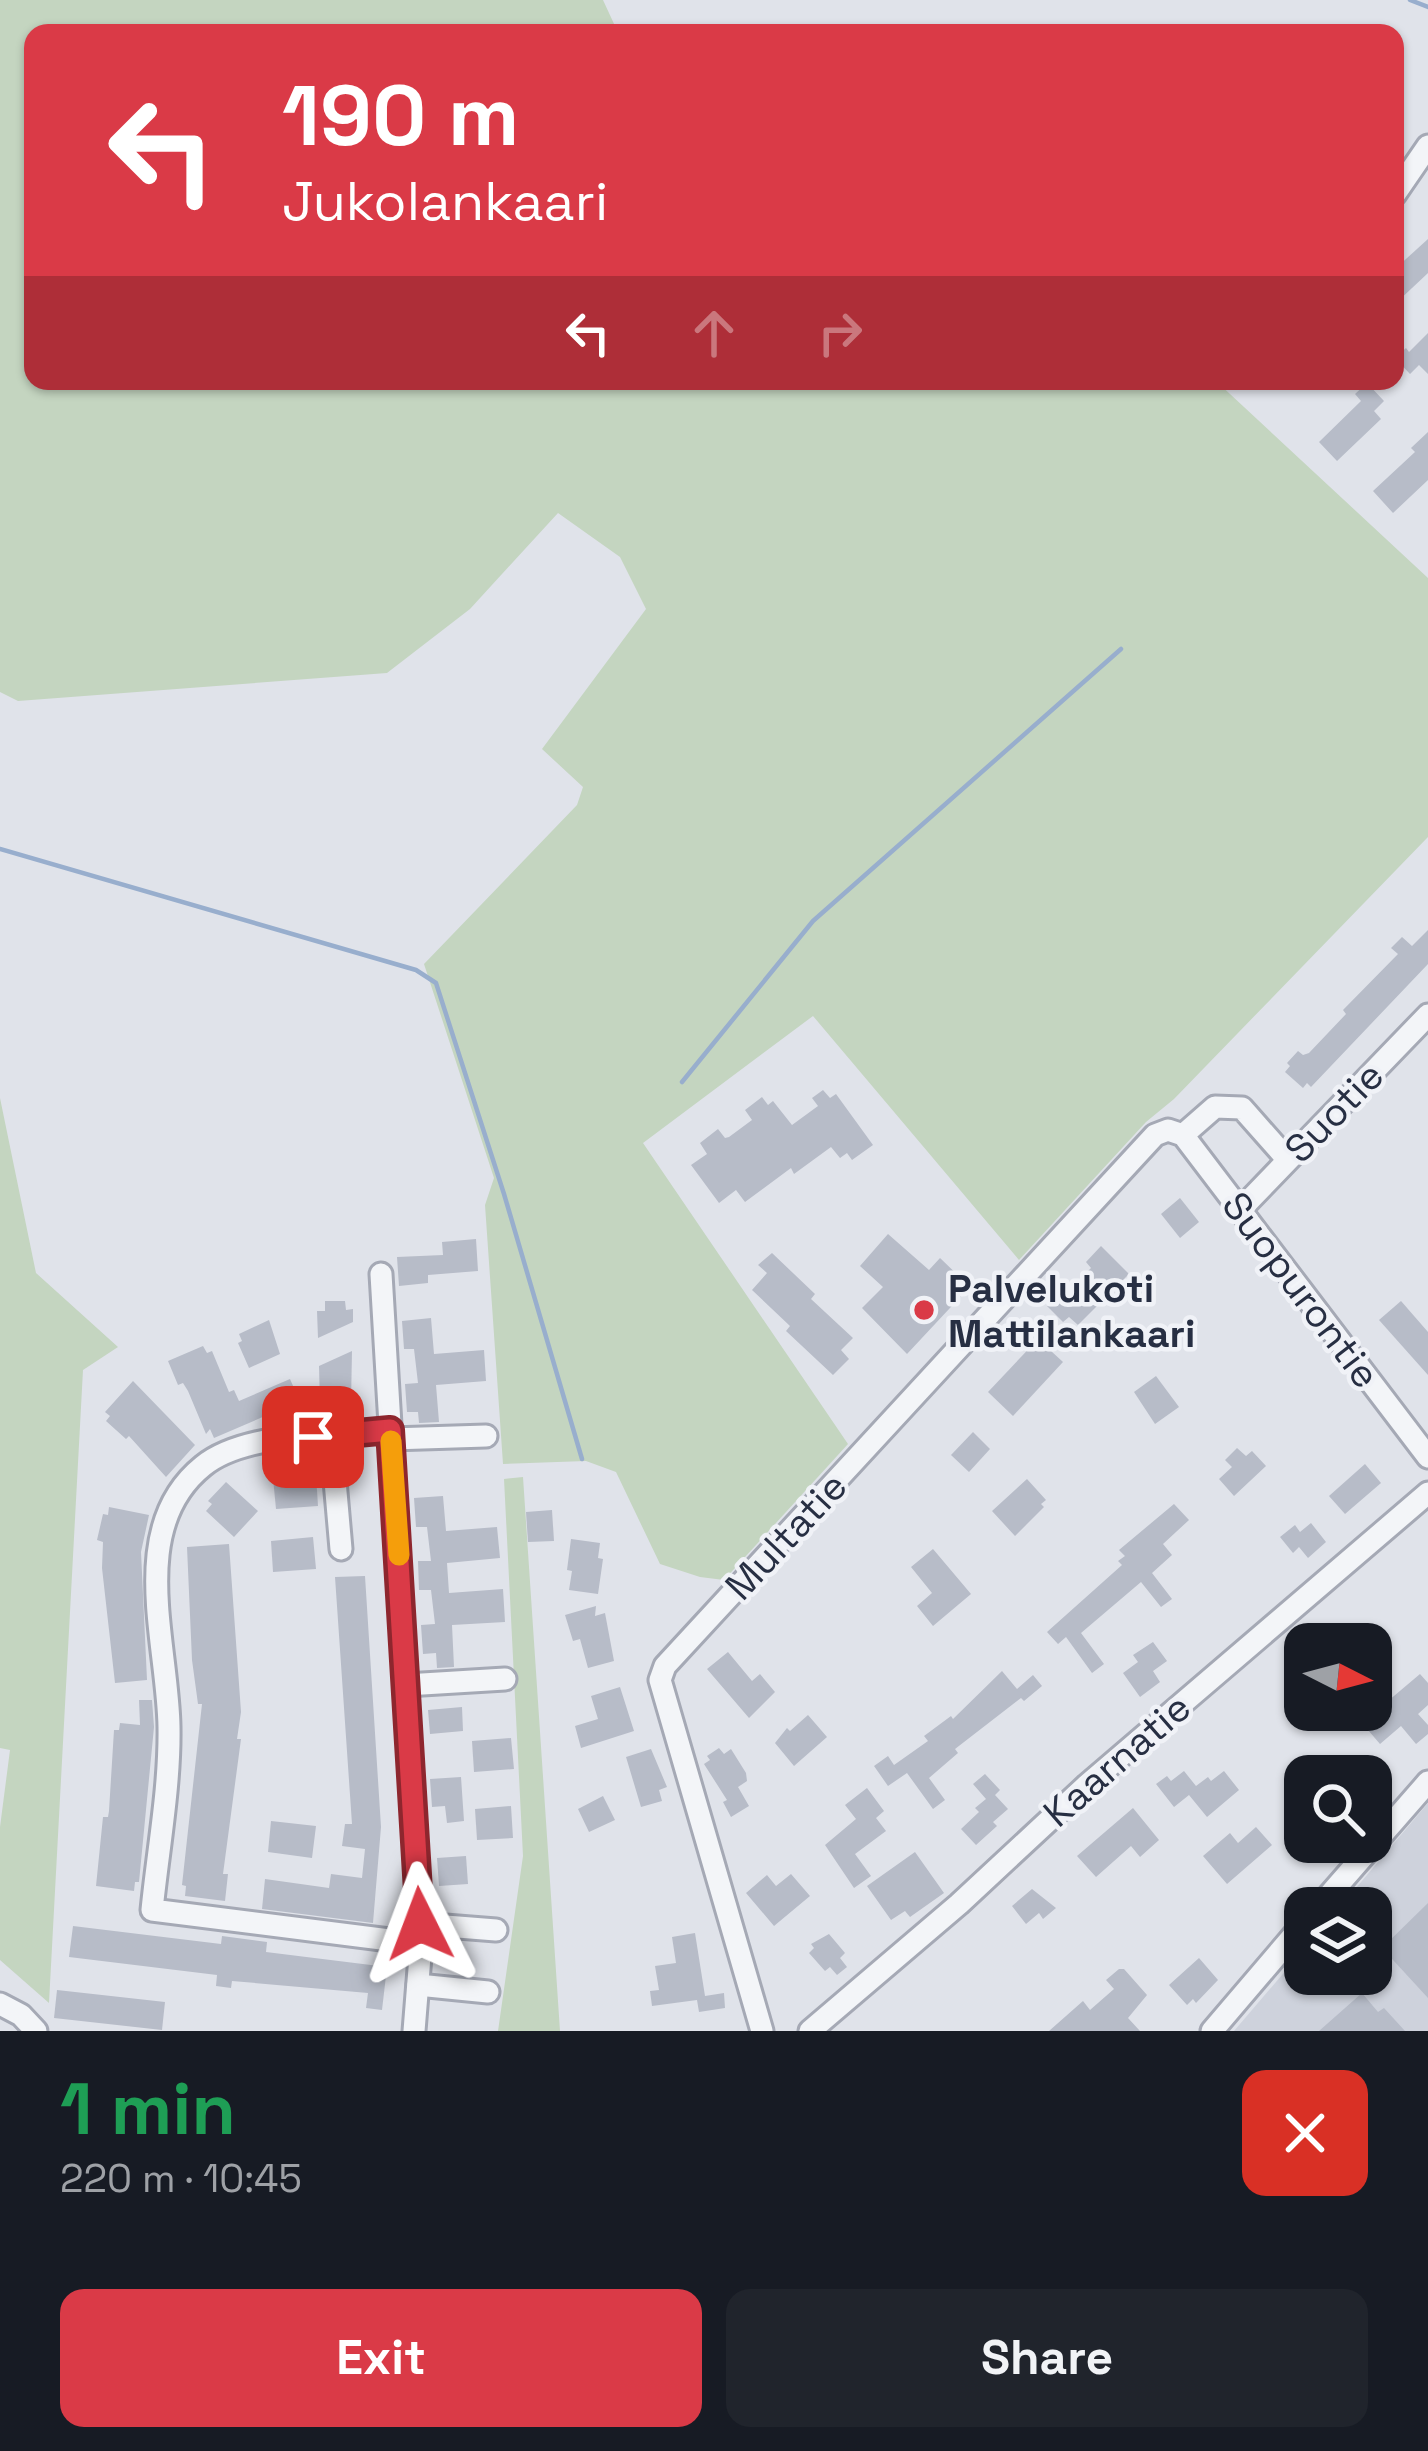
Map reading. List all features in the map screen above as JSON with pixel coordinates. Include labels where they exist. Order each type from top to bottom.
[{"type":"street","points":[[1404,181],[1428,146]]},
{"type":"street","name":"Suotie","points":[[1240,1210],[1428,1015]]},
{"type":"street","points":[[1176,1132],[1215,1107],[1241,1108],[1287,1159]]},
{"type":"street","name":"Suopurontie","points":[[1176,1132],[1428,1457]]},
{"type":"street","name":"Multatie","points":[[761,2031],[660,1680],[665,1666],[1155,1135],[1176,1132]]},
{"type":"street","points":[[381,1274],[421,1934],[414,2031]]},
{"type":"street","points":[[331,1436],[341,1549]]},
{"type":"street","points":[[486,1436],[331,1436],[259,1443],[205,1464],[170,1505],[157,1565],[169,1730],[152,1910],[421,1934],[496,1930]]},
{"type":"street","name":"Kaarnatie","points":[[810,2031],[959,1904],[1087,1785],[1428,1493]]},
{"type":"street","points":[[406,1684],[505,1678]]},
{"type":"street","points":[[1336,1887],[1428,1782]]},
{"type":"street","points":[[1212,2031],[1284,1947]]},
{"type":"street","points":[[418,1984],[488,1992]]},
{"type":"street","points":[[0,2004],[21,2015],[36,2031]]},
{"type":"shaded area","points":[[1428,1803],[1428,2031],[1234,2031],[1284,1973],[1284,1995],[1392,1995],[1392,1887],[1357,1887],[1377,1863],[1392,1863],[1392,1845]]},
{"type":"green space","points":[[0,0],[603,0],[614,24],[24,24],[24,390],[1226,390],[1428,578],[1428,837],[1174,1099],[1146,1122],[1019,1260],[813,1016],[643,1143],[848,1444],[724,1580],[660,1564],[616,1472],[586,1461],[503,1464],[485,1205],[494,1178],[424,964],[577,805],[583,787],[542,749],[646,609],[620,557],[558,513],[470,609],[387,673],[18,701],[0,692]]},
{"type":"green space","points":[[0,1098],[36,1273],[118,1347],[83,1370],[49,2003],[0,1960],[0,1827],[10,1750],[0,1748]]},
{"type":"green space","points":[[523,1477],[560,2031],[498,2031],[523,1856],[504,1479]]},
{"type":"building","points":[[1428,239],[1428,273],[1404,296],[1404,261]]},
{"type":"building","points":[[1428,333],[1428,374],[1419,365],[1410,374],[1404,368],[1404,350],[1409,352]]},
{"type":"building","points":[[1374,390],[1384,401],[1374,411],[1381,419],[1337,461],[1319,442],[1361,401],[1355,394]]},
{"type":"building","points":[[1428,432],[1428,480],[1393,513],[1373,491],[1415,452],[1411,448]]},
{"type":"building","points":[[1428,930],[1428,964],[1311,1087],[1307,1083],[1303,1088],[1285,1072],[1298,1051],[1309,1053],[1398,954],[1391,948],[1402,937],[1412,946]]},
{"type":"building","points":[[823,1090],[830,1098],[836,1094],[873,1145],[852,1160],[847,1153],[840,1158],[831,1147],[794,1174],[791,1168],[745,1202],[736,1190],[719,1203],[691,1165],[707,1154],[700,1143],[718,1129],[729,1137],[752,1120],[745,1110],[762,1097],[768,1105],[773,1101],[792,1125],[818,1106],[812,1098]]},
{"type":"building","points":[[1180,1198],[1199,1222],[1180,1238],[1161,1214]]},
{"type":"building","points":[[888,1234],[929,1270],[940,1258],[967,1284],[907,1354],[862,1308],[883,1287],[860,1266]]},
{"type":"building","points":[[476,1239],[478,1271],[428,1275],[428,1283],[399,1286],[397,1257],[443,1255],[442,1242]]},
{"type":"building","points":[[1101,1246],[1129,1274],[1078,1325],[1069,1317],[1063,1322],[1047,1306],[1062,1291],[1066,1295],[1091,1268],[1086,1262]]},
{"type":"building","points":[[772,1253],[853,1338],[841,1350],[849,1359],[833,1375],[786,1331],[790,1326],[752,1290],[767,1273],[758,1265]]},
{"type":"building","points":[[325,1301],[345,1301],[346,1310],[353,1309],[353,1322],[318,1338],[317,1311],[325,1311]]},
{"type":"building","points":[[1401,1301],[1428,1332],[1428,1375],[1379,1320]]},
{"type":"building","points":[[431,1318],[434,1354],[484,1350],[486,1381],[436,1385],[439,1422],[419,1423],[418,1412],[407,1412],[405,1384],[418,1383],[414,1349],[404,1349],[402,1321]]},
{"type":"building","points":[[269,1320],[280,1354],[249,1368],[239,1334]]},
{"type":"building","points":[[1038,1339],[1063,1362],[1013,1416],[988,1392]]},
{"type":"building","points":[[203,1346],[207,1353],[212,1351],[229,1392],[234,1390],[239,1401],[290,1379],[304,1411],[273,1425],[265,1416],[214,1438],[210,1429],[206,1434],[188,1391],[183,1383],[178,1385],[168,1361]]},
{"type":"building","points":[[352,1351],[351,1403],[320,1404],[319,1366]]},
{"type":"building","points":[[1156,1376],[1179,1407],[1155,1424],[1134,1392]]},
{"type":"building","points":[[133,1381],[195,1445],[166,1477],[129,1436],[126,1439],[106,1421],[110,1416],[105,1412]]},
{"type":"building","points":[[973,1432],[990,1449],[969,1472],[951,1455]]},
{"type":"building","points":[[1237,1448],[1246,1456],[1252,1451],[1266,1466],[1234,1496],[1219,1479],[1232,1467],[1225,1460]]},
{"type":"building","points":[[1365,1464],[1381,1483],[1345,1514],[1329,1496]]},
{"type":"building","points":[[316,1475],[318,1506],[276,1509],[273,1478]]},
{"type":"building","points":[[1027,1479],[1046,1500],[1015,1536],[992,1511]]},
{"type":"building","points":[[226,1482],[258,1511],[234,1537],[206,1511],[212,1504],[208,1501]]},
{"type":"building","points":[[443,1496],[446,1531],[497,1527],[500,1558],[447,1563],[449,1593],[503,1589],[505,1622],[452,1625],[454,1667],[437,1668],[436,1653],[423,1654],[421,1625],[435,1624],[431,1590],[419,1590],[418,1561],[431,1561],[427,1527],[416,1527],[414,1498]]},
{"type":"building","points":[[1174,1504],[1189,1520],[1163,1544],[1172,1555],[1152,1573],[1172,1599],[1161,1607],[1141,1582],[1081,1633],[1104,1664],[1092,1673],[1066,1637],[1058,1644],[1047,1632],[1122,1565],[1118,1561],[1125,1556],[1119,1550]]},
{"type":"building","points":[[109,1507],[149,1515],[141,1552],[147,1680],[115,1683],[103,1542],[97,1540]]},
{"type":"building","points":[[552,1510],[554,1541],[528,1542],[526,1512]]},
{"type":"building","points":[[1311,1523],[1326,1542],[1308,1558],[1299,1547],[1293,1553],[1280,1537],[1295,1525],[1300,1532]]},
{"type":"building","points":[[313,1537],[316,1569],[273,1572],[271,1541]]},
{"type":"building","points":[[571,1539],[600,1543],[598,1558],[603,1559],[598,1594],[569,1590]]},
{"type":"building","points":[[229,1544],[241,1712],[237,1739],[241,1739],[223,1874],[228,1874],[225,1901],[185,1896],[182,1885],[202,1704],[198,1704],[192,1660],[187,1547]]},
{"type":"building","points":[[933,1549],[971,1594],[933,1626],[917,1606],[932,1593],[911,1567]]},
{"type":"building","points":[[365,1576],[381,1827],[373,1923],[262,1909],[265,1879],[329,1888],[331,1874],[362,1878],[365,1849],[342,1846],[345,1824],[352,1824],[335,1577]]},
{"type":"building","points":[[596,1606],[595,1616],[605,1613],[614,1661],[588,1668],[580,1639],[573,1641],[565,1615]]},
{"type":"building","points":[[1153,1642],[1167,1661],[1153,1671],[1160,1682],[1140,1697],[1123,1673],[1138,1662],[1133,1655]]},
{"type":"building","points":[[728,1652],[752,1681],[760,1674],[775,1692],[749,1718],[707,1669]]},
{"type":"building","points":[[1002,1671],[1017,1689],[1033,1675],[1042,1686],[955,1749],[958,1753],[929,1778],[945,1800],[933,1809],[907,1773],[888,1786],[874,1766],[888,1756],[894,1765],[928,1741],[924,1736],[953,1719]]},
{"type":"building","points":[[1420,1674],[1428,1683],[1428,1705],[1418,1714],[1428,1725],[1428,1734],[1416,1744],[1401,1726],[1380,1744],[1369,1731],[1392,1731],[1392,1698]]},
{"type":"building","points":[[620,1687],[634,1731],[581,1748],[575,1726],[598,1719],[591,1696]]},
{"type":"building","points":[[139,1700],[152,1700],[154,1727],[139,1882],[134,1891],[96,1886],[103,1817],[109,1811],[114,1730],[119,1730],[120,1723],[140,1725]]},
{"type":"building","points":[[462,1707],[463,1731],[430,1734],[428,1710]]},
{"type":"building","points":[[808,1715],[827,1737],[794,1766],[775,1743],[787,1728],[790,1731]]},
{"type":"building","points":[[511,1738],[514,1769],[474,1772],[472,1741]]},
{"type":"building","points":[[719,1748],[724,1754],[731,1749],[746,1773],[747,1781],[738,1787],[749,1806],[731,1817],[723,1802],[727,1800],[704,1764]]},
{"type":"building","points":[[651,1749],[667,1787],[659,1790],[662,1801],[641,1807],[626,1757]]},
{"type":"building","points":[[1184,1771],[1196,1786],[1224,1771],[1239,1790],[1207,1817],[1189,1795],[1174,1807],[1156,1784]]},
{"type":"building","points":[[985,1774],[1000,1790],[995,1795],[1008,1809],[976,1845],[961,1829],[986,1799],[973,1784]]},
{"type":"building","points":[[461,1777],[464,1821],[447,1823],[445,1806],[432,1807],[430,1779]]},
{"type":"building","points":[[867,1788],[884,1811],[876,1818],[886,1831],[855,1854],[871,1876],[854,1888],[825,1845],[856,1819],[845,1805]]},
{"type":"building","points":[[603,1796],[615,1820],[589,1832],[578,1809]]},
{"type":"building","points":[[511,1806],[513,1838],[477,1840],[475,1809]]},
{"type":"building","points":[[1133,1808],[1159,1840],[1140,1857],[1131,1846],[1096,1877],[1077,1856]]},
{"type":"building","points":[[271,1821],[316,1826],[312,1858],[268,1852]]},
{"type":"building","points":[[1256,1827],[1272,1845],[1227,1884],[1203,1856],[1230,1833],[1238,1843]]},
{"type":"building","points":[[915,1852],[944,1893],[910,1917],[905,1911],[891,1920],[867,1886]]},
{"type":"building","points":[[466,1856],[468,1884],[439,1886],[437,1858]]},
{"type":"building","points":[[791,1874],[810,1896],[774,1926],[746,1893],[767,1875],[776,1886]]},
{"type":"building","points":[[1032,1889],[1056,1908],[1026,1924],[1012,1906]]},
{"type":"building","points":[[1428,1903],[1428,1998],[1392,1959],[1392,1938]]},
{"type":"building","points":[[73,1926],[221,1944],[222,1936],[267,1942],[266,1952],[387,1967],[382,2010],[366,2008],[368,1993],[232,1981],[231,1988],[216,1986],[217,1975],[69,1957]]},
{"type":"building","points":[[695,1933],[705,1996],[724,1993],[725,2008],[699,2012],[697,2000],[652,2006],[650,1991],[659,1990],[655,1966],[676,1963],[672,1937]]},
{"type":"building","points":[[829,1934],[845,1953],[840,1958],[847,1967],[837,1975],[830,1967],[825,1971],[809,1953],[814,1948],[811,1944]]},
{"type":"building","points":[[1199,1958],[1218,1980],[1196,2003],[1193,1999],[1187,2005],[1169,1985]]},
{"type":"building","points":[[1119,1969],[1147,1995],[1128,2018],[1140,2031],[1049,2031],[1083,2001],[1090,2010],[1114,1989],[1106,1980]]},
{"type":"building","points":[[57,1990],[165,2002],[162,2030],[54,2018]]},
{"type":"building","points":[[1364,1995],[1405,2031],[1319,2031]]},
{"type":"waterway","points":[[1410,0],[1428,7]]},
{"type":"waterway","points":[[682,1082],[813,921],[1121,649]]},
{"type":"waterway","points":[[0,849],[416,970],[436,983],[582,1459]]},
{"type":"slow traffic","points":[[391,1441],[399,1555]]},
{"type":"place","name":"Palvelukoti Mattilankaari","points":[[924,1310]]},
{"type":"route","points":[[313,1437],[390,1430],[420,1924]]}]
